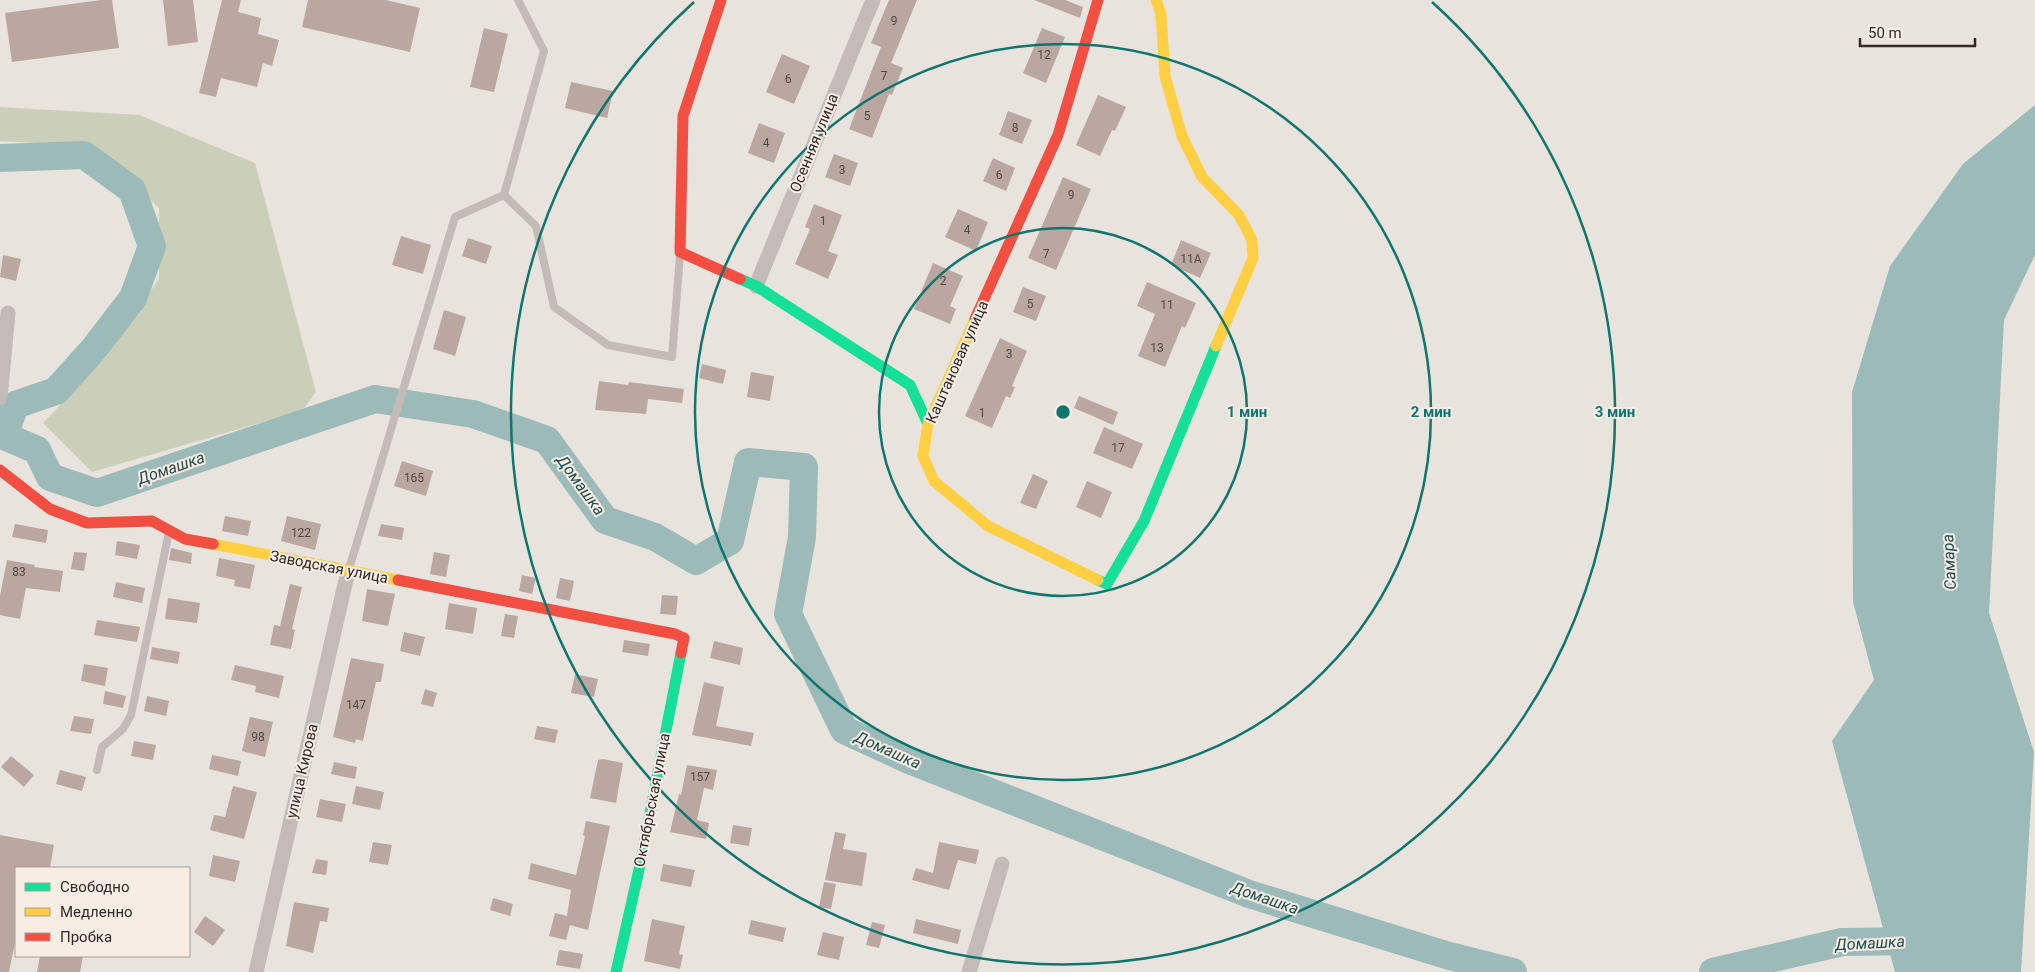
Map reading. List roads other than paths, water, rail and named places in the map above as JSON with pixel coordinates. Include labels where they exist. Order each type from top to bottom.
[{"type":"street","points":[[721,0],[683,116],[680,252],[756,286],[910,384],[928,424]]},
{"type":"street","name":"Осенняя улица","points":[[756,286],[873,0]]},
{"type":"street","name":"Каштановая улица","points":[[1098,0],[1058,135],[928,424],[923,456],[934,481],[988,526],[1107,584],[1144,521],[1252,258],[1252,240],[1239,215],[1202,177],[1182,136],[1165,76],[1162,14],[1156,0]]},
{"type":"street","points":[[0,398],[8,313]]},
{"type":"street","name":"Заводская улица","points":[[0,470],[50,509],[87,524],[152,521],[185,539],[675,634]]},
{"type":"street","name":"улица Кирова","points":[[256,972],[348,570]]},
{"type":"street","name":"Октябрьская улица","points":[[616,972],[640,864],[684,638],[675,634]]},
{"type":"street","points":[[969,972],[1002,864]]},
{"type":"lane","points":[[504,195],[544,51],[518,0]]},
{"type":"lane","points":[[504,195],[536,226],[554,307],[608,345],[672,358],[680,252]]},
{"type":"lane","points":[[348,570],[455,217],[504,195]]},
{"type":"lane","points":[[97,770],[102,747],[123,729],[131,715],[169,530]]},
{"type":"water","name":"Самара","points":[[2035,105],[2035,255],[2004,320],[1989,613],[2034,752],[2021,972],[1895,972],[1832,741],[1874,680],[1853,602],[1852,392],[1890,266],[1963,164]]},
{"type":"waterway","name":"Домашка","points":[[0,158],[84,155],[132,190],[152,246],[133,298],[93,350],[56,391],[15,405],[4,436],[37,450],[50,477],[97,493],[375,399],[473,414],[547,440],[605,520],[655,537],[696,561],[730,541],[748,462],[804,467],[802,537],[788,614],[844,730],[909,760],[1249,894],[1446,955],[1513,972]]},
{"type":"waterway","name":"Домашка","points":[[1713,972],[1842,942],[1923,941]]}]
